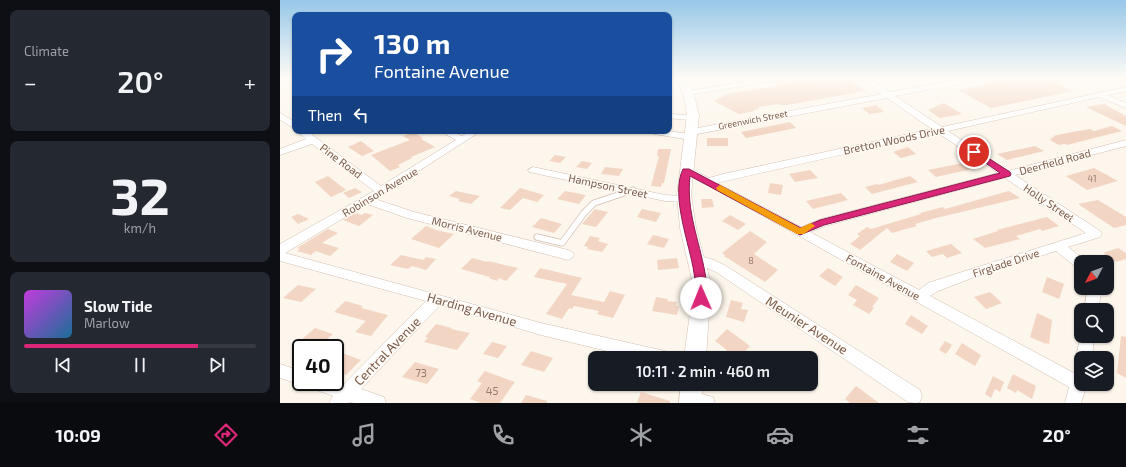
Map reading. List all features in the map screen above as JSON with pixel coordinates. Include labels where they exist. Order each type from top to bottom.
[{"type":"street","points":[[688,97],[692,129],[686,170],[684,199],[688,228],[701,289],[696,351]]},
{"type":"street","name":"Greenwich Street","points":[[672,130],[692,129],[879,97]]},
{"type":"street","name":"Holly Street","points":[[892,97],[1096,234]]},
{"type":"street","name":"Bretton Woods Drive","points":[[709,182],[723,177],[1088,97]]},
{"type":"street","points":[[1106,97],[1126,106]]},
{"type":"street","points":[[280,116],[292,124]]},
{"type":"street","name":"Pine Road","points":[[305,134],[381,191]]},
{"type":"street","points":[[450,134],[462,140]]},
{"type":"street","name":"Robinson Avenue","points":[[280,250],[381,191],[472,134]]},
{"type":"street","points":[[280,152],[314,140]]},
{"type":"street","name":"Deerfield Road","points":[[800,232],[820,223],[1126,143]]},
{"type":"street","name":"Hampson Street","points":[[533,170],[665,198],[684,199]]},
{"type":"street","name":"Fontaine Avenue","points":[[686,170],[919,297],[1074,376]]},
{"type":"street","name":"Morris Avenue","points":[[366,200],[411,215],[568,256]]},
{"type":"street","name":"Firglade Drive","points":[[919,297],[930,289],[945,283],[1096,234]]},
{"type":"street","points":[[1057,246],[1074,259]]},
{"type":"street","name":"Harding Avenue","points":[[280,256],[541,329],[635,351]]},
{"type":"street","name":"Meunier Avenue","points":[[696,260],[709,263],[721,269],[914,396]]},
{"type":"street","name":"Central Avenue","points":[[342,398],[437,299]]},
{"type":"street","points":[[280,371],[292,375]]},
{"type":"street","points":[[330,391],[342,398],[378,403]]},
{"type":"street","points":[[1073,403],[1076,391]]},
{"type":"lane","points":[[672,118],[692,129]]},
{"type":"lane","points":[[537,237],[562,243],[588,208],[595,202],[601,199],[620,196],[633,190]]},
{"type":"building","points":[[722,97],[833,97],[787,105],[778,104],[758,107],[759,109],[753,110],[754,111],[739,114],[714,101]]},
{"type":"building","points":[[970,97],[1046,97],[991,108]]},
{"type":"building","points":[[944,103],[962,114],[940,118],[928,110]]},
{"type":"building","points":[[1104,104],[1126,116],[1126,126],[1086,107]]},
{"type":"building","points":[[876,105],[884,112],[869,114],[862,108]]},
{"type":"building","points":[[790,122],[796,128],[746,138],[741,132]]},
{"type":"building","points":[[1112,126],[1122,131],[1067,145],[1059,145],[1050,140],[1052,139],[1050,138],[1055,137],[1053,136],[1090,129],[1094,131]]},
{"type":"building","points":[[408,134],[416,134],[423,138],[421,139],[435,147],[411,157],[412,158],[398,165],[400,167],[390,171],[371,155],[410,140],[403,136]]},
{"type":"building","points":[[707,138],[728,138],[728,146],[707,146]]},
{"type":"building","points":[[361,141],[374,151],[362,156],[348,147]]},
{"type":"building","points":[[1035,146],[1044,151],[1007,160],[997,154]]},
{"type":"building","points":[[908,147],[916,154],[901,158],[893,152]]},
{"type":"building","points":[[658,149],[671,149],[664,183],[662,183],[661,187],[651,186],[659,156],[657,156]]},
{"type":"building","points":[[555,155],[566,157],[560,163],[549,161]]},
{"type":"building","points":[[582,161],[592,163],[587,169],[576,167]]},
{"type":"building","points":[[968,162],[977,168],[936,177],[928,170]]},
{"type":"building","points":[[605,167],[623,169],[619,176],[601,174]]},
{"type":"building","points":[[1094,168],[1118,181],[1087,190],[1066,176]]},
{"type":"building","points":[[810,170],[818,178],[795,182],[789,174]]},
{"type":"building","points":[[328,176],[346,190],[331,197],[315,182]]},
{"type":"building","points":[[910,176],[918,182],[872,194],[865,187],[878,185]]},
{"type":"building","points":[[770,183],[783,185],[781,195],[768,193]]},
{"type":"building","points":[[355,188],[362,192],[349,198],[343,193]]},
{"type":"building","points":[[520,188],[544,195],[537,202],[523,198],[510,210],[500,208]]},
{"type":"building","points":[[456,191],[480,196],[471,204],[458,201],[460,199],[449,196]]},
{"type":"building","points":[[565,191],[586,195],[579,204],[557,199]]},
{"type":"building","points":[[1009,191],[1020,198],[936,218],[915,224],[917,226],[892,233],[887,228],[860,250],[850,244],[860,236],[857,234],[867,227],[871,229],[921,214],[920,213],[943,207],[945,209]]},
{"type":"building","points":[[841,193],[848,200],[813,209],[806,201]]},
{"type":"building","points":[[701,199],[712,199],[714,207],[702,208]]},
{"type":"building","points":[[1098,200],[1126,217],[1126,225],[1114,228],[1078,204]]},
{"type":"building","points":[[595,209],[608,212],[596,227],[582,224]]},
{"type":"building","points":[[642,209],[661,213],[656,222],[637,217]]},
{"type":"building","points":[[355,213],[362,215],[365,213],[373,215],[359,226],[343,220]]},
{"type":"building","points":[[298,214],[309,219],[298,224],[291,217]]},
{"type":"building","points":[[730,215],[746,224],[738,230],[722,221]]},
{"type":"building","points":[[1047,217],[1059,226],[1042,231],[1040,229],[1016,236],[1020,239],[985,248],[973,239],[998,231],[997,230]]},
{"type":"building","points":[[541,218],[562,224],[554,233],[532,227]]},
{"type":"building","points":[[426,226],[454,234],[439,248],[411,239]]},
{"type":"building","points":[[328,229],[338,233],[322,243],[339,248],[330,256],[316,251],[311,255],[297,251],[300,249],[297,248]]},
{"type":"building","points":[[750,231],[767,242],[754,254],[778,270],[765,282],[724,256],[725,255],[722,253]]},
{"type":"building","points":[[653,235],[669,239],[664,248],[647,244]]},
{"type":"building","points":[[590,236],[600,238],[598,241],[608,244],[602,252],[587,249],[588,247],[584,246]]},
{"type":"building","points":[[951,244],[962,253],[947,258],[943,254],[932,257],[926,251]]},
{"type":"building","points":[[1118,248],[1126,253],[1126,259],[1116,262],[1114,261],[1114,255],[1106,255],[1103,253]]},
{"type":"building","points":[[897,254],[914,263],[907,271],[890,262]]},
{"type":"building","points":[[401,255],[423,260],[426,257],[436,259],[426,270],[412,266],[408,269],[390,265]]},
{"type":"building","points":[[472,258],[518,268],[506,281],[499,278],[497,281],[489,278],[490,277],[461,269]]},
{"type":"building","points":[[677,258],[679,268],[658,270],[657,260]]},
{"type":"building","points":[[540,268],[582,278],[571,295],[604,302],[610,291],[625,295],[613,318],[597,314],[599,311],[574,306],[572,309],[569,308],[562,319],[546,314],[567,284],[534,277]]},
{"type":"building","points":[[828,268],[843,277],[835,286],[819,276]]},
{"type":"building","points":[[1047,277],[1064,284],[1059,299],[1042,292]]},
{"type":"building","points":[[298,285],[316,289],[301,302],[283,298]]},
{"type":"building","points":[[856,285],[879,298],[869,314],[853,305],[857,300],[848,295]]},
{"type":"building","points":[[990,292],[1002,303],[986,309],[974,297]]},
{"type":"building","points":[[656,297],[668,299],[667,301],[677,302],[676,306],[679,306],[677,315],[652,311]]},
{"type":"building","points":[[731,300],[743,303],[741,309],[748,310],[744,322],[726,317]]},
{"type":"building","points":[[345,301],[363,306],[361,308],[388,315],[371,336],[355,332],[366,321],[334,312]]},
{"type":"building","points":[[1037,313],[1052,320],[1049,344],[1030,337]]},
{"type":"building","points":[[911,315],[928,326],[922,334],[905,324]]},
{"type":"building","points":[[436,324],[470,333],[457,350],[424,342],[428,337],[425,337]]},
{"type":"building","points":[[315,328],[333,334],[327,339],[302,339]]},
{"type":"building","points":[[727,329],[750,346],[745,351],[725,351],[727,350],[715,341]]},
{"type":"building","points":[[1121,336],[1126,337],[1126,378],[1117,373]]},
{"type":"building","points":[[945,341],[952,345],[946,354],[939,350]]},
{"type":"building","points":[[492,342],[507,346],[498,358],[483,354]]},
{"type":"building","points":[[962,343],[981,355],[975,366],[955,354]]},
{"type":"building","points":[[531,351],[553,358],[544,372],[521,365]]},
{"type":"building","points":[[344,354],[361,360],[346,375],[344,374]]},
{"type":"building","points":[[415,362],[439,369],[427,384],[402,377]]},
{"type":"building","points":[[485,371],[515,382],[500,403],[481,403],[470,399],[482,383],[477,381]]},
{"type":"building","points":[[1013,374],[1036,386],[1032,399],[1017,390],[1016,393],[1007,388]]},
{"type":"building","points":[[993,376],[1004,382],[1000,392],[995,389],[991,398],[985,394]]},
{"type":"building","points":[[856,386],[879,403],[850,403],[845,399]]},
{"type":"building","points":[[641,392],[670,401],[670,403],[637,403]]},
{"type":"building","points":[[526,395],[547,401],[547,403],[521,403]]},
{"type":"slow traffic","points":[[720,188],[800,232],[811,226]]},
{"type":"route","points":[[701,298],[700,274],[685,211],[684,182],[686,170],[800,232],[810,226],[820,223],[1007,174],[974,152]]}]
